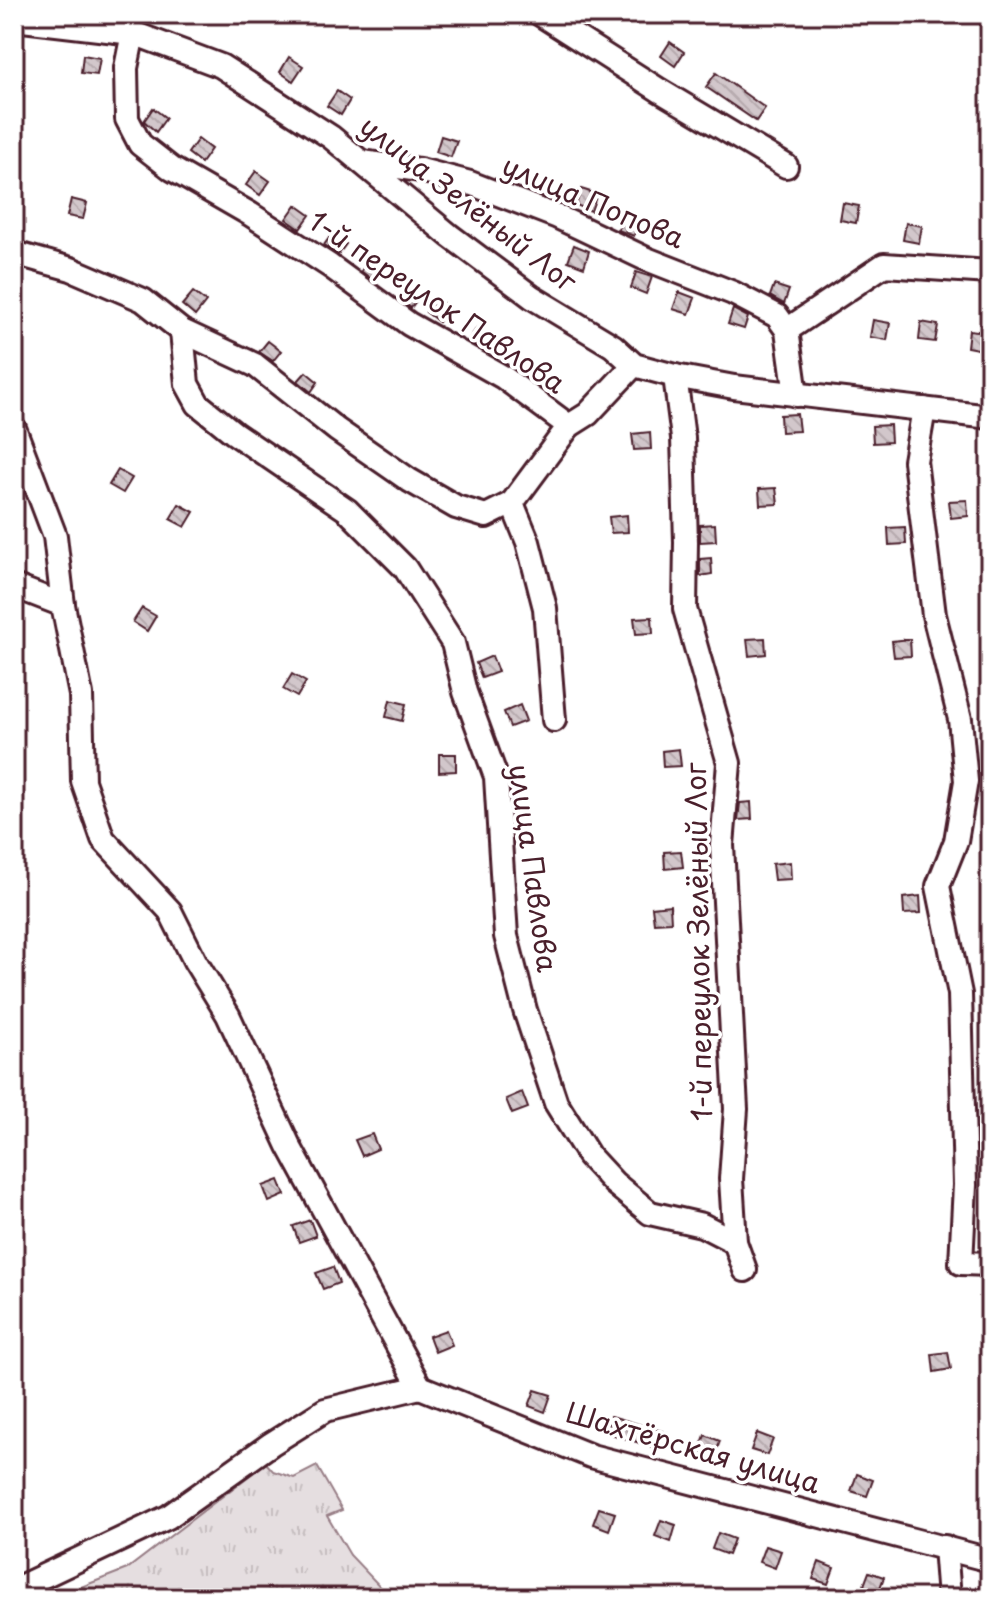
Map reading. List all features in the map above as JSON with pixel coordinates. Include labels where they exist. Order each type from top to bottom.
[{"type":"street","points":[[540,14],[786,166]]},
{"type":"street","name":"улица Зелёный Лог","points":[[14,19],[133,33],[221,66],[331,137],[449,235],[532,297],[613,346],[634,365],[675,376],[796,395],[990,417]]},
{"type":"street","name":"1-й переулок Павлова","points":[[133,33],[126,68],[127,119],[140,144],[172,169],[250,214],[330,266],[409,324],[503,377],[569,426],[512,503]]},
{"type":"street","name":"улица Попова","points":[[361,162],[420,170],[470,183],[558,217],[644,258],[733,293],[777,316],[787,330]]},
{"type":"street","points":[[14,253],[71,269],[143,300],[182,331],[255,365],[337,430],[409,480],[456,507],[486,516],[512,503],[528,542],[545,608],[554,720]]},
{"type":"street","points":[[796,395],[787,330],[884,265],[990,272]]},
{"type":"street","name":"улица Павлова","points":[[182,331],[187,384],[198,404],[234,433],[347,510],[405,568],[453,643],[465,692],[496,777],[506,936],[525,1010],[556,1103],[589,1156],[614,1183],[650,1213],[702,1225],[735,1242]]},
{"type":"street","points":[[569,426],[588,414],[634,365]]},
{"type":"street","name":"1-й переулок Зелёный Лог","points":[[675,376],[683,438],[685,609],[729,763],[722,845],[736,1109],[731,1179],[735,1242],[745,1270]]},
{"type":"street","points":[[924,409],[915,461],[934,615],[960,719],[966,781],[956,841],[938,886],[960,994],[965,1185],[961,1263],[990,1264]]},
{"type":"street","points":[[14,428],[55,536],[63,605],[81,695],[83,781],[103,839],[170,911],[195,961],[228,1015],[289,1146],[420,1387],[325,1410],[168,1517],[14,1590]]},
{"type":"street","points":[[14,586],[63,605]]},
{"type":"street","name":"Шахтёрская улица","points":[[420,1387],[591,1456],[990,1560]]},
{"type":"street","points":[[945,1547],[949,1598]]},
{"type":"green space","points":[[266,1463],[273,1471],[294,1478],[317,1466],[342,1510],[327,1516],[350,1555],[391,1598],[53,1598],[127,1569]]},
{"type":"building","points":[[670,42],[684,52],[675,66],[661,56]]},
{"type":"building","points":[[83,55],[100,58],[97,75],[81,73]]},
{"type":"building","points":[[289,57],[303,66],[293,81],[280,72]]},
{"type":"building","points":[[716,73],[765,108],[756,121],[706,87]]},
{"type":"building","points":[[337,91],[350,100],[341,115],[327,106]]},
{"type":"building","points":[[153,108],[166,118],[156,132],[144,121]]},
{"type":"building","points":[[441,136],[457,141],[451,157],[436,152]]},
{"type":"building","points":[[198,139],[211,149],[201,163],[188,153]]},
{"type":"building","points":[[256,171],[270,181],[260,195],[246,185]]},
{"type":"building","points":[[581,189],[597,194],[591,211],[576,205]]},
{"type":"building","points":[[71,199],[87,203],[83,219],[67,216]]},
{"type":"building","points":[[843,203],[859,206],[856,223],[840,220]]},
{"type":"building","points":[[296,205],[310,215],[300,229],[286,219]]},
{"type":"building","points":[[624,214],[639,220],[634,236],[618,230]]},
{"type":"building","points":[[906,223],[922,226],[919,243],[903,240]]},
{"type":"building","points":[[332,234],[346,244],[338,255],[324,245]]},
{"type":"building","points":[[574,245],[589,251],[584,267],[568,261]]},
{"type":"building","points":[[371,258],[384,267],[374,281],[361,271]]},
{"type":"building","points":[[636,272],[652,277],[646,294],[631,288]]},
{"type":"building","points":[[774,285],[789,290],[784,304],[770,296]]},
{"type":"building","points":[[405,288],[418,298],[411,308],[398,298]]},
{"type":"building","points":[[193,292],[206,302],[195,316],[182,305]]},
{"type":"building","points":[[679,292],[695,298],[689,314],[673,309]]},
{"type":"building","points":[[436,298],[449,308],[439,322],[426,312]]},
{"type":"building","points":[[733,309],[748,317],[744,329],[728,324]]},
{"type":"building","points":[[873,320],[890,323],[887,340],[870,337]]},
{"type":"building","points":[[921,322],[938,325],[935,342],[919,340]]},
{"type":"building","points":[[477,328],[491,338],[482,349],[468,341]]},
{"type":"building","points":[[969,330],[986,332],[983,350],[967,347]]},
{"type":"building","points":[[268,341],[281,351],[273,361],[259,352]]},
{"type":"building","points":[[306,372],[318,382],[311,392],[298,381]]},
{"type":"building","points":[[797,414],[799,431],[781,432],[780,415]]},
{"type":"building","points":[[890,425],[891,442],[873,443],[872,426]]},
{"type":"building","points":[[650,432],[651,449],[634,450],[632,434]]},
{"type":"building","points":[[118,470],[132,478],[123,493],[109,485]]},
{"type":"building","points":[[776,488],[778,504],[760,505],[759,489]]},
{"type":"building","points":[[967,500],[968,516],[951,518],[949,501]]},
{"type":"building","points":[[179,504],[194,512],[185,527],[170,519]]},
{"type":"building","points":[[627,515],[628,532],[611,533],[609,517]]},
{"type":"building","points":[[715,524],[716,541],[700,542],[700,525]]},
{"type":"building","points":[[905,527],[906,544],[889,545],[888,528]]},
{"type":"building","points":[[711,558],[712,574],[700,576],[700,559]]},
{"type":"building","points":[[142,608],[156,616],[147,631],[133,622]]},
{"type":"building","points":[[652,617],[653,633],[636,634],[634,618]]},
{"type":"building","points":[[765,638],[766,654],[749,656],[747,639]]},
{"type":"building","points":[[910,639],[911,656],[894,657],[892,641]]},
{"type":"building","points":[[492,656],[498,672],[482,678],[476,663]]},
{"type":"building","points":[[292,674],[306,682],[297,697],[283,689]]},
{"type":"building","points":[[390,700],[406,704],[402,721],[386,717]]},
{"type":"building","points":[[520,705],[526,721],[510,727],[504,712]]},
{"type":"building","points":[[679,749],[681,766],[663,767],[662,751]]},
{"type":"building","points":[[439,754],[456,754],[456,771],[439,772]]},
{"type":"building","points":[[751,802],[752,819],[738,820],[740,803]]},
{"type":"building","points":[[681,851],[683,867],[665,869],[664,852]]},
{"type":"building","points":[[790,862],[791,879],[774,880],[772,864]]},
{"type":"building","points":[[920,896],[921,913],[904,914],[903,898]]},
{"type":"building","points":[[670,905],[671,922],[654,923],[652,907]]},
{"type":"building","points":[[522,1092],[528,1108],[512,1114],[506,1099]]},
{"type":"building","points":[[372,1134],[378,1149],[362,1156],[355,1140]]},
{"type":"building","points":[[279,1180],[285,1195],[269,1202],[263,1186]]},
{"type":"building","points":[[310,1220],[316,1236],[299,1242],[293,1226]]},
{"type":"building","points":[[333,1267],[339,1283],[323,1289],[316,1273]]},
{"type":"building","points":[[446,1330],[452,1345],[435,1352],[429,1336]]},
{"type":"building","points":[[948,1352],[951,1369],[934,1372],[932,1354]]},
{"type":"building","points":[[535,1390],[551,1395],[545,1412],[529,1406]]},
{"type":"building","points":[[611,1416],[668,1433],[662,1450],[605,1432]]},
{"type":"building","points":[[757,1433],[773,1439],[767,1455],[751,1450]]},
{"type":"building","points":[[705,1435],[720,1441],[714,1457],[699,1452]]},
{"type":"building","points":[[857,1474],[873,1480],[867,1496],[851,1491]]},
{"type":"building","points":[[599,1508],[615,1513],[609,1530],[593,1524]]},
{"type":"building","points":[[661,1520],[676,1525],[671,1542],[655,1536]]},
{"type":"building","points":[[718,1533],[734,1539],[728,1555],[712,1549]]},
{"type":"building","points":[[765,1546],[781,1551],[775,1568],[759,1562]]},
{"type":"building","points":[[819,1562],[834,1568],[828,1584],[813,1579]]},
{"type":"building","points":[[869,1572],[884,1577],[878,1593],[863,1588]]}]
